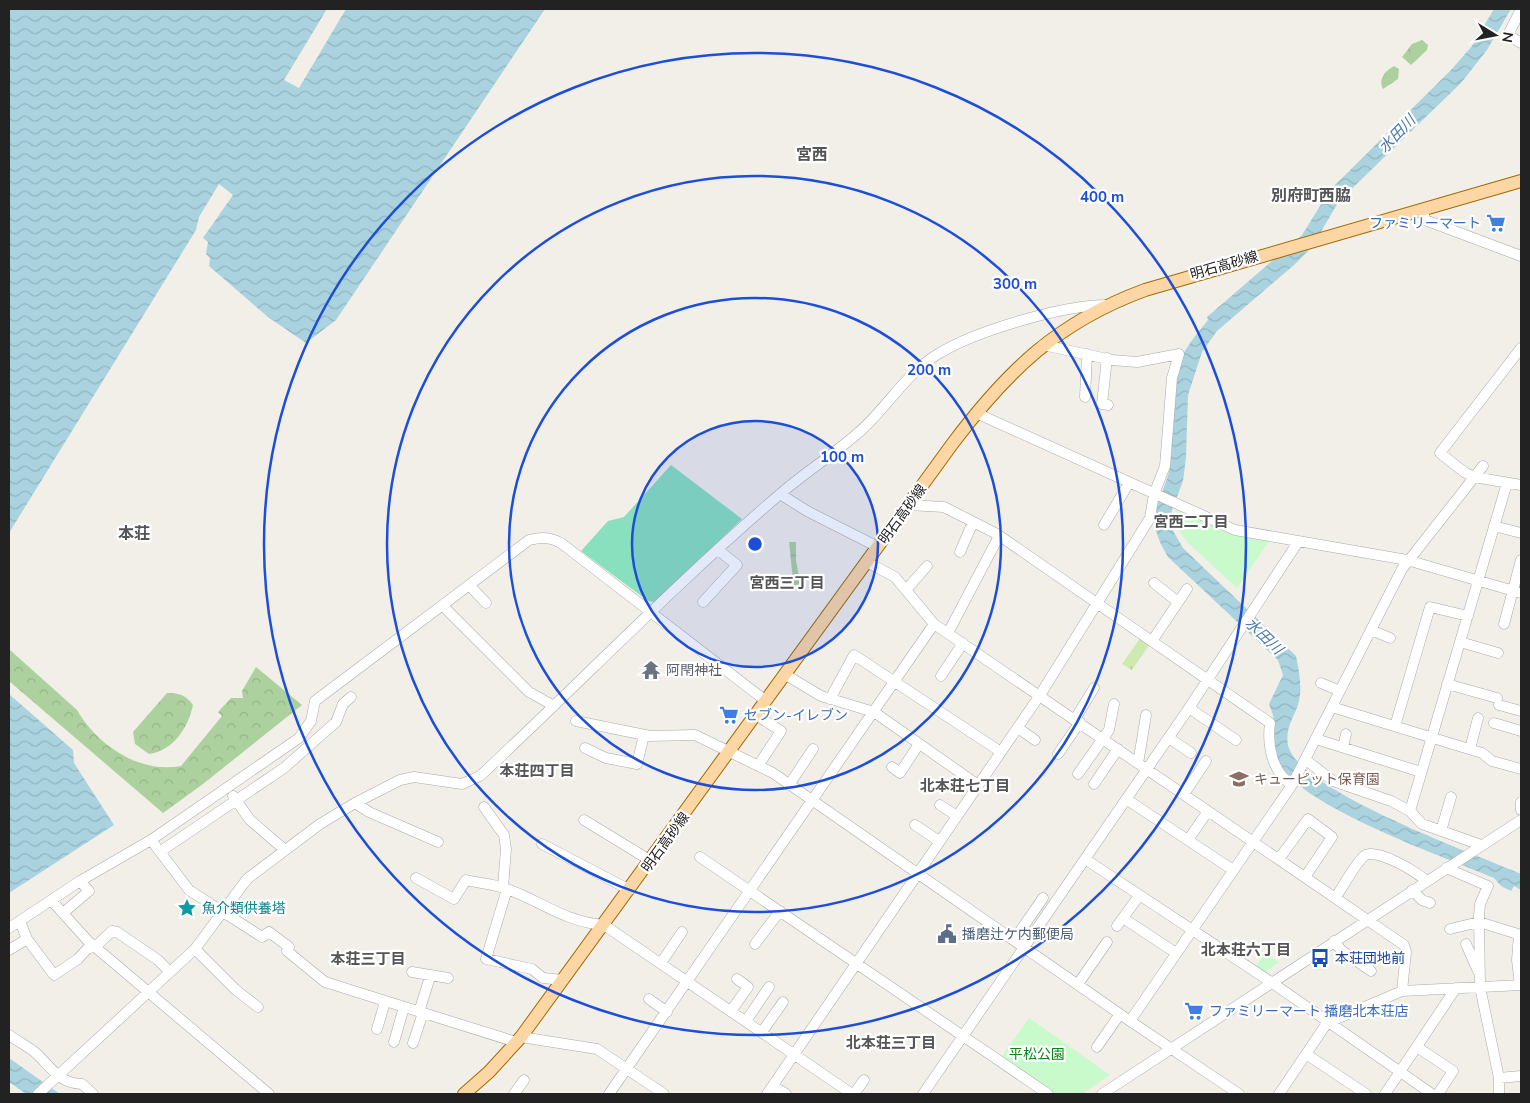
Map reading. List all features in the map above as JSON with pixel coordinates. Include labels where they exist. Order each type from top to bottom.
[{"type":"main road","name":"明石高砂線","points":[[468,1093],[519,1039],[564,980],[976,413],[1018,365],[1068,327],[1107,305],[1170,281],[1521,181]]},
{"type":"street","points":[[1521,9],[1508,36],[1521,44]]},
{"type":"street","points":[[1423,209],[1425,220],[1521,256]]},
{"type":"street","points":[[38,1094],[195,949],[247,879],[320,824],[391,783],[414,777],[462,784],[480,776],[651,611],[780,494],[859,432],[923,365],[936,354],[974,336],[1024,321],[1084,305],[1107,305]]},
{"type":"street","points":[[786,1094],[770,1090],[1040,695],[1150,518],[1154,494],[1166,466],[1172,378],[1180,354],[1137,362],[1043,345]]},
{"type":"street","points":[[1521,348],[1440,453],[1464,472],[1474,477],[1521,485]]},
{"type":"street","points":[[1085,397],[1087,354]]},
{"type":"street","points":[[1106,399],[1107,358]]},
{"type":"street","points":[[976,413],[1235,530],[1407,560],[1517,592]]},
{"type":"street","points":[[1130,1021],[1292,785],[1407,560],[1483,466]]},
{"type":"street","points":[[1104,525],[1129,483]]},
{"type":"street","points":[[1410,811],[1507,483]]},
{"type":"street","points":[[780,494],[807,511],[878,547]]},
{"type":"street","points":[[909,505],[944,507],[999,536],[1270,722],[1268,738],[1270,752],[1282,776],[1292,785]]},
{"type":"street","points":[[960,552],[973,522]]},
{"type":"street","points":[[1494,526],[1521,533]]},
{"type":"street","points":[[948,634],[999,536]]},
{"type":"street","points":[[9,928],[80,881],[151,840],[299,738],[311,721],[314,701],[530,540],[552,538],[562,543],[766,701]]},
{"type":"street","points":[[923,1094],[1189,708],[1298,542]]},
{"type":"street","points":[[703,602],[737,565],[718,550]]},
{"type":"street","points":[[1504,624],[1517,592],[1521,560]]},
{"type":"street","points":[[867,562],[895,577],[934,624],[1078,720],[1406,948],[1402,991]]},
{"type":"street","points":[[906,590],[927,566]]},
{"type":"street","points":[[1154,583],[1178,602]]},
{"type":"street","points":[[470,586],[486,603]]},
{"type":"street","points":[[1152,641],[1187,589]]},
{"type":"street","points":[[443,606],[529,692],[554,706]]},
{"type":"street","points":[[1395,726],[1430,607],[1468,616]]},
{"type":"street","points":[[609,1094],[934,624]]},
{"type":"street","points":[[1371,630],[1390,638]]},
{"type":"street","points":[[1460,642],[1498,653]]},
{"type":"street","points":[[941,676],[962,643]]},
{"type":"street","points":[[830,699],[854,655],[1001,752]]},
{"type":"street","points":[[786,675],[821,696],[874,712],[978,785]]},
{"type":"street","points":[[1321,682],[1340,691]]},
{"type":"street","points":[[1447,684],[1498,701],[1521,711]]},
{"type":"street","points":[[1058,754],[1094,688]]},
{"type":"street","points":[[161,851],[284,768],[336,722],[343,704],[351,697]]},
{"type":"street","points":[[1078,774],[1109,730],[1114,704]]},
{"type":"street","points":[[1332,707],[1470,749],[1482,753],[1492,761],[1521,769]]},
{"type":"street","points":[[1189,708],[1236,740]]},
{"type":"street","points":[[756,715],[782,731],[758,766]]},
{"type":"street","points":[[1137,762],[1146,715]]},
{"type":"street","points":[[1470,749],[1478,718]]},
{"type":"street","points":[[576,721],[644,735],[695,735],[772,773],[1130,1021],[1239,1094]]},
{"type":"street","points":[[1494,723],[1521,731]]},
{"type":"street","points":[[1018,728],[1035,740]]},
{"type":"street","points":[[1342,747],[1346,734]]},
{"type":"street","points":[[585,748],[606,758],[637,764],[644,735]]},
{"type":"street","points":[[1168,738],[1191,752]]},
{"type":"street","points":[[1316,739],[1421,772]]},
{"type":"street","points":[[892,767],[900,773],[919,744]]},
{"type":"street","points":[[789,785],[813,748]]},
{"type":"street","points":[[1094,784],[1118,748]]},
{"type":"street","points":[[1306,760],[1333,781],[1391,801],[1410,811],[1422,824],[1481,845]]},
{"type":"street","points":[[1184,794],[1206,761]]},
{"type":"street","points":[[227,788],[250,820],[286,850]]},
{"type":"street","points":[[1441,831],[1451,797]]},
{"type":"street","points":[[1126,799],[1233,870]]},
{"type":"street","points":[[1521,802],[1521,810]]},
{"type":"street","points":[[355,803],[369,812],[438,842]]},
{"type":"street","points":[[940,805],[957,816]]},
{"type":"street","points":[[484,807],[504,836],[506,849],[505,888],[486,959],[532,968],[543,978],[564,980]]},
{"type":"street","points":[[1188,840],[1208,811]]},
{"type":"street","points":[[1279,859],[1308,819],[1332,837],[1305,877]]},
{"type":"street","points":[[584,820],[650,861]]},
{"type":"street","points":[[1102,1094],[1521,820]]},
{"type":"street","points":[[916,825],[940,841]]},
{"type":"street","points":[[151,840],[189,890],[262,937],[269,932],[279,937],[289,947],[287,951],[325,982],[421,1013],[519,1039],[597,1049],[664,1094]]},
{"type":"street","points":[[542,844],[555,855],[630,890]]},
{"type":"street","points":[[1336,898],[1365,855],[1373,853],[1396,857],[1416,871],[1426,881]]},
{"type":"street","points":[[700,857],[1048,1094]]},
{"type":"street","points":[[1085,859],[1271,982],[1327,1023],[1432,1094]]},
{"type":"street","points":[[1446,868],[1488,886],[1480,904],[1480,987],[1499,1078],[1500,1094]]},
{"type":"street","points":[[416,878],[454,898],[466,880],[505,888],[569,918],[587,924],[604,925],[853,1094],[864,1080]]},
{"type":"street","points":[[63,913],[89,891],[80,881]]},
{"type":"street","points":[[1412,890],[1422,900],[1430,903]]},
{"type":"street","points":[[1140,896],[1120,922],[1176,953]]},
{"type":"street","points":[[1014,940],[1043,898]]},
{"type":"street","points":[[52,901],[88,941],[268,1094]]},
{"type":"street","points":[[755,944],[780,911]]},
{"type":"street","points":[[20,921],[27,939],[54,974],[78,959],[87,949],[96,946],[112,931],[117,932],[158,960],[170,972]]},
{"type":"street","points":[[1282,1093],[1327,1023],[1402,991],[1521,985],[1517,960],[1520,935],[1479,922],[1450,929]]},
{"type":"street","points":[[660,963],[682,932]]},
{"type":"street","points":[[9,950],[27,939]]},
{"type":"street","points":[[1334,941],[1341,950],[1371,971]]},
{"type":"street","points":[[1078,984],[1107,942]]},
{"type":"street","points":[[1466,944],[1480,972]]},
{"type":"street","points":[[195,949],[224,978],[258,1007]]},
{"type":"street","points":[[412,972],[430,977],[448,978]]},
{"type":"street","points":[[413,1043],[430,977]]},
{"type":"street","points":[[731,1011],[748,987],[737,979]]},
{"type":"street","points":[[746,1021],[769,987]]},
{"type":"street","points":[[1384,1094],[1456,988]]},
{"type":"street","points":[[649,999],[667,1012]]},
{"type":"street","points":[[377,1028],[386,1002]]},
{"type":"street","points":[[762,1032],[783,1002]]},
{"type":"street","points":[[394,1042],[404,1007]]},
{"type":"street","points":[[1096,1047],[1120,1014]]},
{"type":"street","points":[[9,1035],[38,1055],[58,1077],[71,1083],[82,1084],[93,1094]]},
{"type":"street","points":[[1417,1047],[1453,1071],[1438,1094]]},
{"type":"street","points":[[1306,1054],[1366,1094]]},
{"type":"street","points":[[1499,1078],[1521,1076]]},
{"type":"street","points":[[514,1094],[524,1080]]},
{"type":"green space","points":[[1422,40],[1428,45],[1427,50],[1411,65],[1402,57],[1412,44]]},
{"type":"green space","points":[[1394,66],[1399,69],[1398,79],[1383,89],[1381,82],[1383,76]]},
{"type":"green space","points":[[671,465],[742,519],[654,602],[648,601],[581,551],[608,521],[624,517]]},
{"type":"green space","points":[[1176,510],[1227,533],[1269,541],[1237,588],[1188,543],[1177,527]]},
{"type":"green space","points":[[789,542],[796,542],[796,560],[801,587],[794,590]]},
{"type":"green space","points":[[1141,637],[1150,644],[1132,670],[1122,664]]},
{"type":"green space","points":[[9,649],[77,710],[96,735],[108,745],[135,761],[150,766],[181,766],[222,716],[218,712],[231,698],[243,698],[242,691],[256,667],[302,705],[203,784],[163,813],[9,681]]},
{"type":"green space","points":[[167,693],[179,694],[188,699],[193,705],[191,714],[183,730],[172,743],[158,752],[149,754],[135,744],[133,732]]},
{"type":"green space","points":[[1265,953],[1279,962],[1263,974],[1255,968]]},
{"type":"green space","name":"平松公園","points":[[1029,1018],[1110,1075],[1082,1094],[1055,1094],[1000,1059]]},
{"type":"water","points":[[9,9],[327,9],[284,80],[299,88],[346,9],[545,9],[336,320],[306,343],[268,317],[209,266],[210,258],[206,254],[208,242],[203,238],[233,195],[219,184],[199,217],[196,230],[9,533]]},
{"type":"water","name":"水田川","points":[[1494,9],[1511,9],[1487,50],[1461,83],[1339,201],[1312,247],[1294,265],[1217,331],[1202,352],[1188,395],[1186,458],[1183,481],[1172,510],[1172,529],[1183,548],[1296,656],[1300,693],[1287,739],[1288,745],[1299,763],[1322,782],[1354,801],[1430,837],[1521,874],[1521,890],[1514,886],[1511,891],[1501,886],[1494,878],[1412,845],[1347,815],[1318,799],[1296,782],[1281,766],[1274,744],[1274,720],[1269,704],[1283,675],[1278,660],[1168,557],[1160,542],[1155,526],[1156,511],[1170,467],[1173,383],[1185,350],[1208,320],[1207,317],[1302,235],[1330,190],[1451,70],[1472,46]]},
{"type":"water","points":[[9,694],[73,750],[74,763],[114,825],[9,893]]},
{"type":"water","points":[[9,1058],[60,1094],[26,1094],[9,1082]]},
{"type":"place","name":"ファミリーマート","points":[[1496,223]]},
{"type":"place","name":"阿閇神社","points":[[651,670]]},
{"type":"place","name":"セブン-イレブン","points":[[729,715]]},
{"type":"place","name":"キューピット保育園","points":[[1239,779]]},
{"type":"place","name":"魚介類供養塔","points":[[187,908]]},
{"type":"place","name":"播磨辻ケ内郵便局","points":[[947,934]]},
{"type":"place","name":"本荘団地前","points":[[1320,958]]},
{"type":"place","name":"ファミリーマート 播磨北本荘店","points":[[1194,1011]]},
{"type":"district","name":"宮西","points":[[812,154]]},
{"type":"district","name":"別府町西脇","points":[[1311,195]]},
{"type":"district","name":"宮西二丁目","points":[[1191,522]]},
{"type":"district","name":"本荘","points":[[134,533]]},
{"type":"district","name":"宮西三丁目","points":[[787,583]]},
{"type":"district","name":"本荘四丁目","points":[[537,771]]},
{"type":"district","name":"北本荘七丁目","points":[[965,786]]},
{"type":"district","name":"北本荘六丁目","points":[[1246,950]]},
{"type":"district","name":"本荘三丁目","points":[[368,959]]},
{"type":"district","name":"北本荘三丁目","points":[[891,1043]]}]
